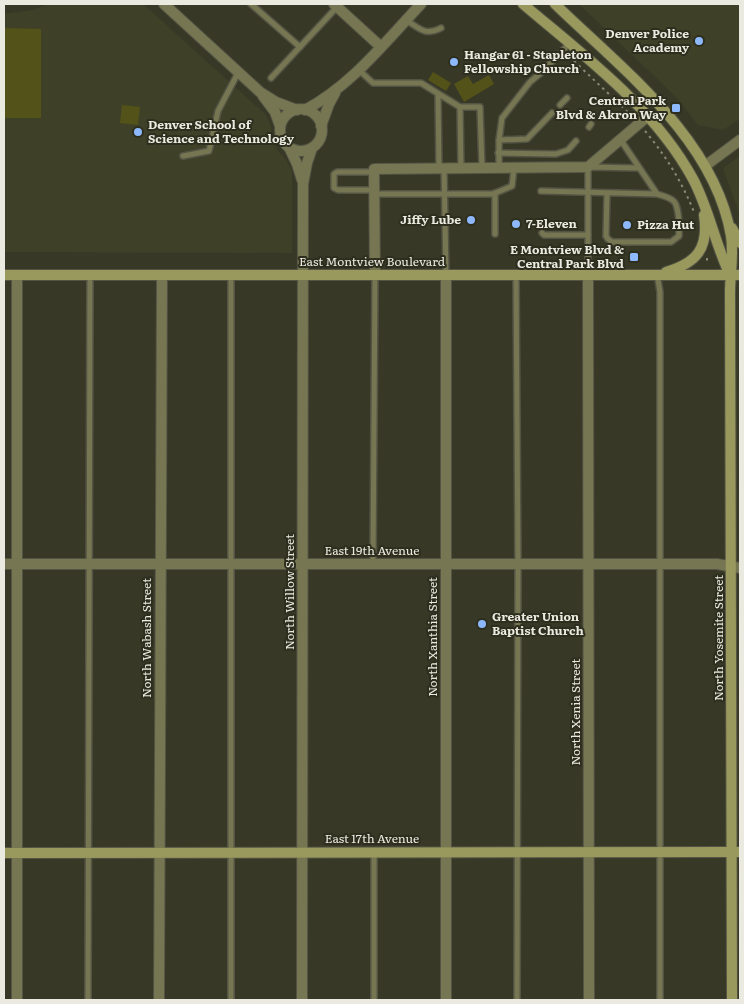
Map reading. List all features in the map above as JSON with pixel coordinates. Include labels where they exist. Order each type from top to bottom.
[{"type":"main road","points":[[523,4],[570,44],[648,116],[674,149],[700,194],[722,258],[735,275]]},
{"type":"main road","points":[[555,4],[646,90],[678,127],[705,166],[727,219],[740,243]]},
{"type":"main road","points":[[656,274],[690,262],[699,252],[704,241],[706,227],[700,194]]},
{"type":"main road","name":"North Yosemite Street","points":[[727,219],[735,275],[736,852],[732,1000]]},
{"type":"main road","name":"East Montview Boulevard","points":[[4,275],[735,275]]},
{"type":"main road","name":"East 17th Avenue","points":[[4,853],[736,852]]},
{"type":"street","points":[[164,4],[260,92],[272,100],[313,113],[321,126]]},
{"type":"street","points":[[280,126],[289,113],[301,110],[337,90],[360,70],[420,4]]},
{"type":"street","points":[[335,5],[381,48]]},
{"type":"street","points":[[260,92],[275,112],[283,142],[296,151],[304,151],[312,148],[318,142],[328,104],[337,90]]},
{"type":"street","points":[[375,274],[374,169],[588,167],[648,116]]},
{"type":"street","points":[[705,166],[740,140]]},
{"type":"street","name":"North Willow Street","points":[[289,147],[303,184]]},
{"type":"street","name":"North Willow Street","points":[[302,1000],[303,184],[312,148]]},
{"type":"street","name":"North Xanthia Street","points":[[446,274],[446,1000]]},
{"type":"street","name":"North Xenia Street","points":[[588,274],[589,1000]]},
{"type":"street","points":[[17,275],[17,1000]]},
{"type":"street","name":"North Wabash Street","points":[[159,1000],[162,275]]},
{"type":"street","name":"East 19th Avenue","points":[[4,564],[660,563],[717,564],[736,567]]},
{"type":"lane","points":[[251,4],[300,47]]},
{"type":"lane","points":[[271,78],[335,5]]},
{"type":"lane","points":[[406,20],[426,32],[434,32],[441,28]]},
{"type":"lane","points":[[499,168],[498,153],[502,118],[530,82],[570,44]]},
{"type":"lane","points":[[360,70],[373,83],[421,83],[460,108],[480,107],[482,168]]},
{"type":"lane","points":[[183,156],[209,151],[218,111],[238,72]]},
{"type":"lane","points":[[438,94],[444,195],[446,274]]},
{"type":"lane","points":[[560,105],[567,98]]},
{"type":"lane","points":[[460,108],[461,168]]},
{"type":"lane","points":[[499,140],[527,139],[552,114]]},
{"type":"lane","points":[[620,139],[657,194]]},
{"type":"lane","points":[[498,153],[556,154],[568,150],[576,141]]},
{"type":"lane","points":[[588,274],[588,167],[639,168]]},
{"type":"lane","points":[[374,172],[337,172],[334,174],[334,188],[338,190],[444,195],[495,193],[512,186],[514,168]]},
{"type":"lane","points":[[541,191],[588,194],[657,194],[671,198],[676,202],[679,221]]},
{"type":"lane","points":[[495,193],[495,234]]},
{"type":"lane","points":[[607,194],[606,236],[612,242],[671,242],[679,236],[679,228]]},
{"type":"lane","points":[[542,234],[588,235]]},
{"type":"lane","points":[[373,564],[375,274]]},
{"type":"lane","points":[[516,274],[518,563],[517,1000]]},
{"type":"lane","points":[[656,274],[660,292],[660,1000]]},
{"type":"lane","points":[[88,1000],[90,275]]},
{"type":"lane","points":[[231,275],[231,1000]]},
{"type":"lane","points":[[374,851],[374,1000]]},
{"type":"path","points":[[572,58],[630,115]]},
{"type":"path","points":[[646,132],[678,177],[695,213]]},
{"type":"path","points":[[707,264],[707,258],[711,258]]},
{"type":"shaded area","name":"Denver School of Science and Technology","points":[[49,4],[143,4],[265,114],[271,126],[272,138],[278,151],[292,171],[292,253],[4,252],[4,14],[33,10]]},
{"type":"shaded area","name":"Denver Police Academy","points":[[579,4],[740,4],[740,119],[723,130],[698,125],[677,98]]},
{"type":"shaded area","points":[[4,28],[41,29],[41,118],[4,118]]},
{"type":"shaded area","points":[[433,72],[451,83],[446,91],[428,80]]},
{"type":"shaded area","points":[[489,75],[494,84],[464,102],[454,84],[468,76],[473,84]]},
{"type":"shaded area","points":[[122,105],[140,107],[138,125],[120,123]]},
{"type":"shaded area","points":[[740,156],[740,216],[723,168]]},
{"type":"place","name":"Denver Police Academy","points":[[699,41]]},
{"type":"place","name":"Hangar 61 - Stapleton Fellowship Church","points":[[454,62]]},
{"type":"place","name":"Central Park Blvd & Akron Way","points":[[676,108]]},
{"type":"place","name":"Denver School of Science and Technology","points":[[138,132]]},
{"type":"place","name":"Jiffy Lube","points":[[471,220]]},
{"type":"place","name":"7-Eleven","points":[[516,224]]},
{"type":"place","name":"Pizza Hut","points":[[627,225]]},
{"type":"place","name":"E Montview Blvd & Central Park Blvd","points":[[634,257]]},
{"type":"place","name":"Greater Union Baptist Church","points":[[482,624]]}]
